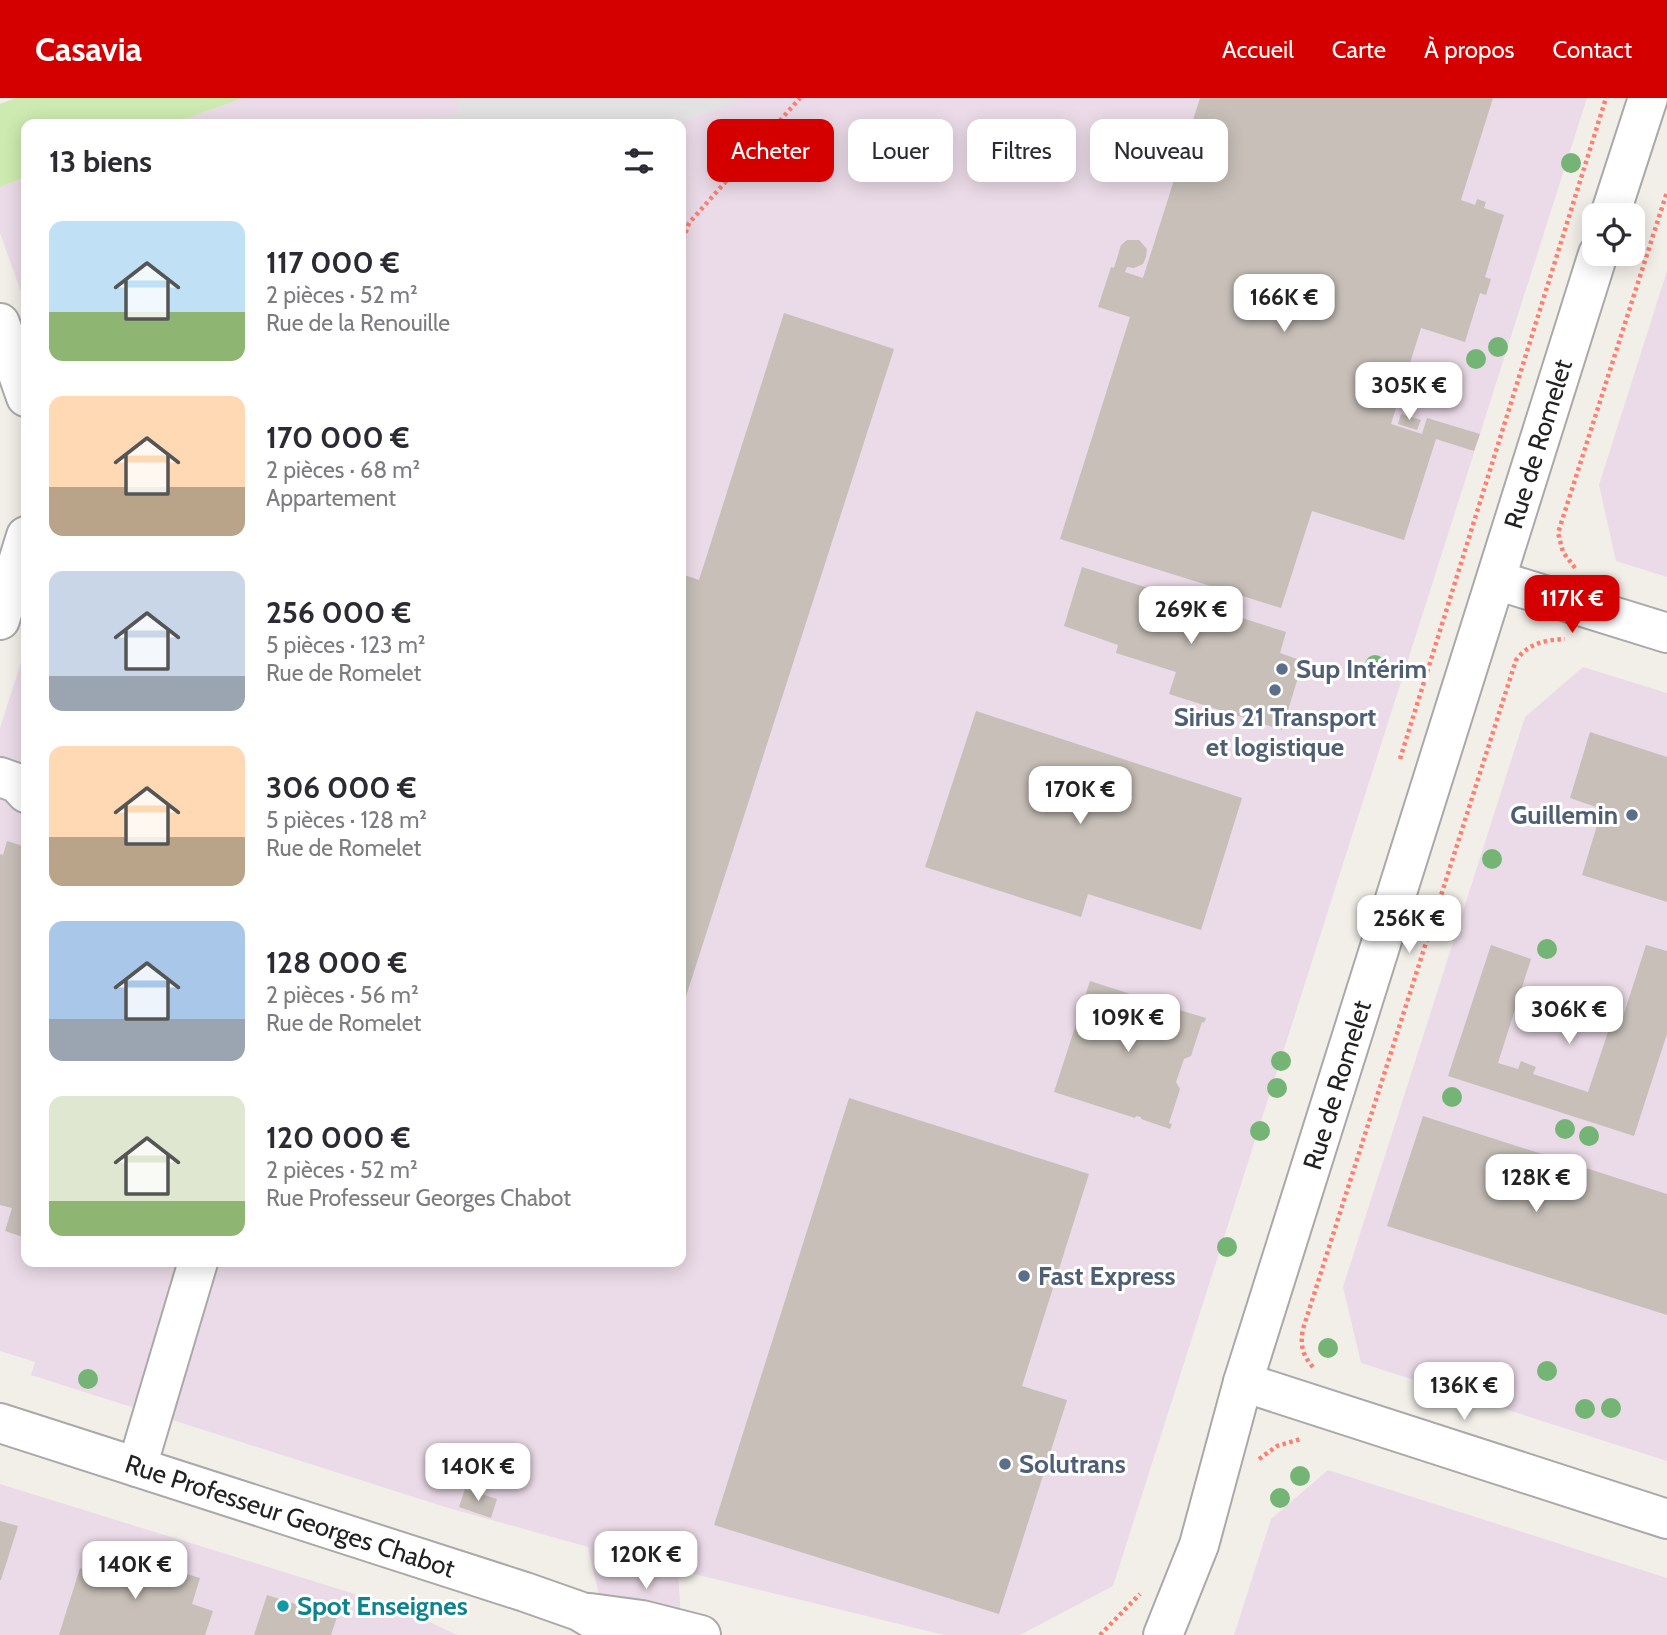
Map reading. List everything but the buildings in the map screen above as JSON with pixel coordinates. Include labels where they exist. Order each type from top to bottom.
[{"type":"street","points":[[1615,203],[1647,98]]},
{"type":"street","name":"Rue de Romelet","points":[[1162,1631],[1199,1545],[1243,1382],[1594,266]]},
{"type":"street","points":[[0,323],[21,383]]},
{"type":"street","points":[[0,620],[21,552]]},
{"type":"street","points":[[1496,580],[1667,633]]},
{"type":"street","points":[[0,778],[17,783],[21,787]]},
{"type":"street","points":[[137,1467],[197,1267]]},
{"type":"street","points":[[1243,1382],[1667,1519]]},
{"type":"street","name":"Rue Professeur Georges Chabot","points":[[0,1423],[526,1592],[579,1611],[619,1635]]},
{"type":"street","name":"Rue Professeur Georges Chabot","points":[[579,1611],[642,1620],[701,1635]]},
{"type":"path","points":[[686,232],[689,223],[800,98]]},
{"type":"path","points":[[1581,575],[1563,552],[1558,533],[1667,192]]},
{"type":"path","points":[[1314,1369],[1303,1353],[1303,1329],[1516,660],[1522,652],[1535,644],[1569,638]]},
{"type":"path","points":[[1253,1468],[1263,1455],[1277,1446],[1309,1437]]},
{"type":"shaded area","points":[[243,98],[1587,98],[1113,1586],[1020,1635],[944,1635],[678,1570],[682,1635],[608,1635],[588,1547],[445,1507],[31,1375],[35,1362],[0,1351],[0,728],[21,663],[21,1267],[686,1267],[686,119],[185,119]]},
{"type":"shaded area","points":[[456,98],[748,98],[686,121],[423,119],[458,113]]},
{"type":"shaded area","points":[[21,179],[21,292],[0,233],[0,187]]},
{"type":"shaded area","points":[[1667,271],[1667,577],[1616,561],[1599,485]]},
{"type":"shaded area","points":[[1583,667],[1667,693],[1667,1461],[1361,1363],[1343,1287],[1525,717]]},
{"type":"shaded area","points":[[1328,1470],[1667,1578],[1667,1635],[1234,1635],[1271,1519]]},
{"type":"shaded area","points":[[0,1484],[400,1608],[457,1635],[0,1635]]},
{"type":"green space","points":[[15,98],[243,98],[185,119],[21,119],[21,179],[0,187],[0,104]]},
{"type":"place","name":"Sup Intérim","points":[[1282,669]]},
{"type":"place","name":"Sirius 21 Transport et logistique","points":[[1275,690]]},
{"type":"place","name":"Guillemin","points":[[1632,815]]},
{"type":"place","name":"Fast Express","points":[[1024,1276]]},
{"type":"place","name":"Solutrans","points":[[1005,1464]]},
{"type":"place","name":"Spot Enseignes","points":[[283,1606]]}]
